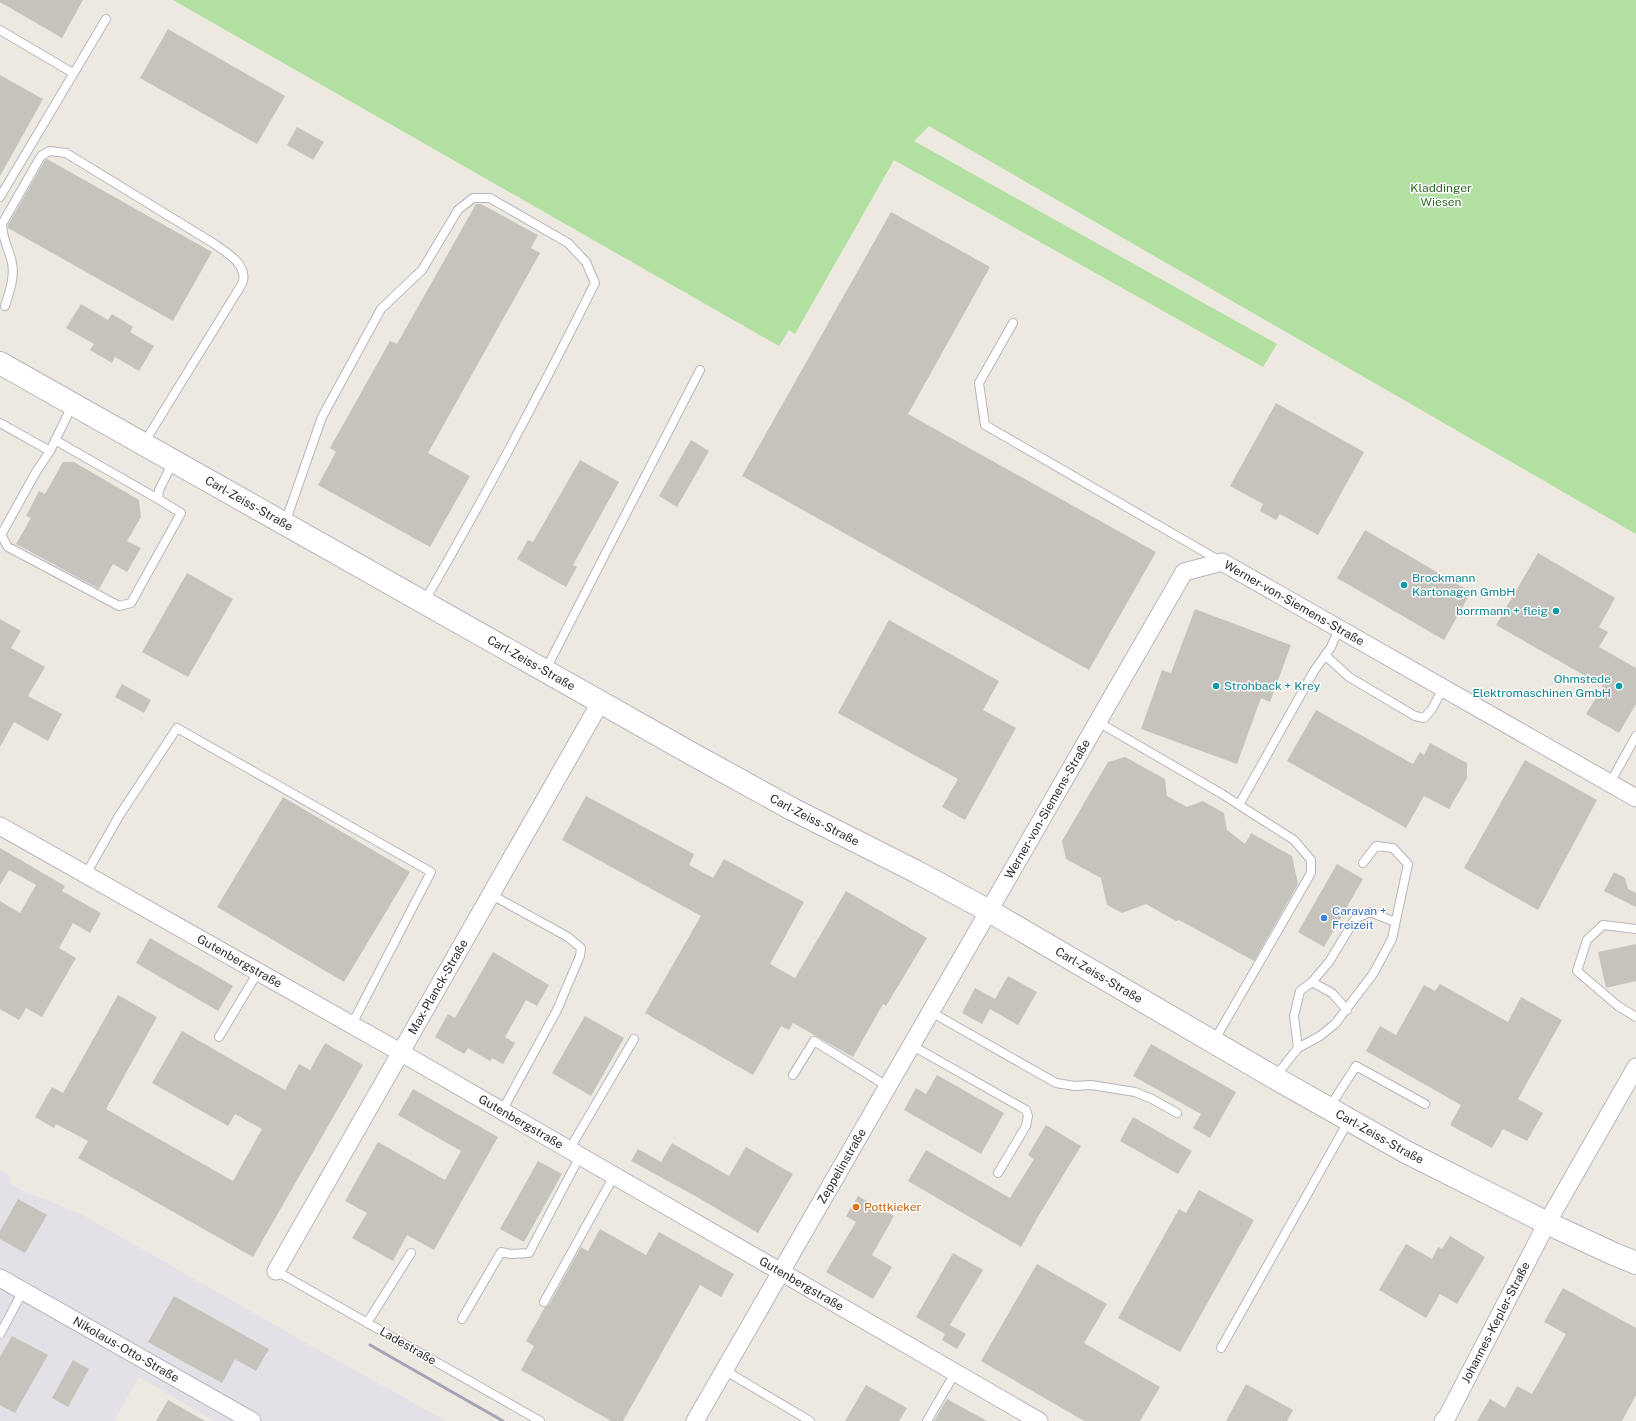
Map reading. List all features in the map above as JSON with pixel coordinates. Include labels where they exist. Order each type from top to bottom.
[{"type":"main road","name":"Carl-Zeiss-Straße","points":[[0,363],[600,703],[792,809],[917,872],[989,911],[1275,1078],[1406,1152],[1546,1223],[1636,1263]]},
{"type":"street","name":"Werner-von-Siemens-Straße","points":[[989,911],[1184,572],[1222,562],[1636,798]]},
{"type":"street","name":"Max-Planck-Straße","points":[[276,1271],[600,703]]},
{"type":"street","name":"Gutenbergstraße","points":[[0,826],[352,1024],[1034,1420]]},
{"type":"street","name":"Zeppelinstraße","points":[[695,1421],[989,911]]},
{"type":"street","points":[[1546,1223],[1636,1067]]},
{"type":"street","name":"Johannes-Kepler-Straße","points":[[1443,1421],[1447,1417],[1546,1223]]},
{"type":"street","name":"Nikolaus-Otto-Straße","points":[[0,1278],[252,1421]]},
{"type":"lane","points":[[0,197],[106,19]]},
{"type":"lane","points":[[0,30],[73,73]]},
{"type":"lane","points":[[5,306],[12,281],[12,265],[2,234],[2,224],[41,156],[49,151],[66,153],[213,243],[235,260],[242,269],[243,280],[144,444]]},
{"type":"lane","points":[[284,524],[322,416],[381,309],[422,270],[458,210],[473,198],[490,198],[542,227],[568,243],[586,262],[596,283],[538,396],[480,503],[423,603]]},
{"type":"lane","points":[[1013,323],[979,383],[984,424],[1222,562]]},
{"type":"lane","points":[[545,672],[700,370]]},
{"type":"lane","points":[[55,440],[181,513],[131,603],[119,606],[8,547],[1,535],[36,472],[50,451],[55,440],[73,404]]},
{"type":"lane","points":[[0,423],[50,451]]},
{"type":"lane","points":[[158,499],[159,490],[174,461]]},
{"type":"lane","points":[[1239,805],[1314,670],[1331,647],[1340,629]]},
{"type":"lane","points":[[1325,655],[1349,676],[1415,716],[1424,718],[1432,709],[1443,688]]},
{"type":"lane","points":[[1098,722],[1239,805],[1294,840],[1311,860],[1311,873],[1214,1041]]},
{"type":"lane","points":[[86,874],[119,816],[177,728],[190,735],[431,872],[352,1024]]},
{"type":"lane","points":[[1610,783],[1636,736]]},
{"type":"lane","points":[[1275,1078],[1298,1048],[1320,1036],[1335,1024],[1347,1010],[1372,974],[1392,939],[1408,864],[1393,848],[1376,846],[1363,863]]},
{"type":"lane","points":[[490,894],[568,937],[581,948],[580,956],[558,1010],[502,1111]]},
{"type":"lane","points":[[1298,1048],[1294,1016],[1300,991],[1312,982],[1329,962],[1355,919],[1370,912],[1395,922]]},
{"type":"lane","points":[[1636,929],[1603,925],[1587,940],[1577,971],[1618,1006],[1636,1017]]},
{"type":"lane","points":[[219,1037],[258,972]]},
{"type":"lane","points":[[1312,982],[1332,993],[1347,1010]]},
{"type":"lane","points":[[930,1012],[1056,1083],[1075,1086],[1091,1085],[1135,1092],[1152,1099],[1177,1113]]},
{"type":"lane","points":[[462,1319],[501,1252],[511,1254],[529,1253],[574,1153],[634,1039]]},
{"type":"lane","points":[[793,1075],[814,1041],[888,1086]]},
{"type":"lane","points":[[911,1045],[1026,1110],[1028,1116],[1026,1126],[998,1173]]},
{"type":"lane","points":[[1329,1108],[1356,1066],[1425,1104]]},
{"type":"lane","points":[[1221,1348],[1349,1120]]},
{"type":"lane","points":[[544,1302],[614,1176]]},
{"type":"lane","points":[[367,1322],[411,1253]]},
{"type":"lane","name":"Ladestraße","points":[[276,1271],[540,1421]]},
{"type":"lane","points":[[0,1334],[23,1291]]},
{"type":"lane","points":[[724,1370],[810,1421]]},
{"type":"lane","points":[[927,1421],[955,1373]]},
{"type":"shaded area","points":[[0,1170],[8,1174],[12,1186],[79,1213],[446,1421],[214,1421],[139,1377],[114,1421],[0,1421]]},
{"type":"green space","name":"Kladdinger Wiesen","points":[[173,0],[1636,0],[1636,534],[929,126],[914,141],[1277,344],[1263,367],[894,160],[795,334],[789,330],[779,346]]},
{"type":"building","points":[[0,0],[83,0],[62,38],[0,2]]},
{"type":"building","points":[[168,29],[285,96],[257,144],[140,78]]},
{"type":"building","points":[[0,75],[43,99],[0,176]]},
{"type":"building","points":[[297,127],[324,142],[313,160],[287,145]]},
{"type":"building","points":[[47,159],[212,252],[173,321],[8,228],[8,225],[45,160]]},
{"type":"building","points":[[476,204],[481,204],[538,235],[531,248],[540,253],[428,453],[470,476],[430,547],[318,485],[336,452],[330,448],[390,341],[397,344]]},
{"type":"building","points":[[891,212],[990,267],[908,414],[1156,552],[1089,670],[742,476]]},
{"type":"building","points":[[81,304],[108,320],[112,314],[133,327],[130,332],[154,346],[139,371],[115,357],[112,363],[90,350],[94,344],[66,328]]},
{"type":"building","points":[[1276,403],[1364,452],[1318,535],[1280,514],[1276,520],[1260,511],[1263,504],[1230,486]]},
{"type":"building","points":[[691,440],[709,451],[677,507],[659,496]]},
{"type":"building","points":[[580,460],[619,482],[573,565],[577,567],[566,587],[517,559],[528,540],[533,542]]},
{"type":"building","points":[[63,462],[74,462],[139,500],[141,517],[127,541],[141,548],[127,572],[113,564],[99,589],[16,544],[31,518],[26,516],[39,491],[45,494]]},
{"type":"building","name":"Brockmann Kartonagen GmbH","points":[[1365,530],[1471,592],[1444,640],[1337,578]]},
{"type":"building","name":"borrmann + fleig","points":[[1538,553],[1615,598],[1599,627],[1608,632],[1599,647],[1636,668],[1636,704],[1619,733],[1586,714],[1603,686],[1496,625]]},
{"type":"building","points":[[187,573],[233,599],[188,677],[142,652]]},
{"type":"building","name":"Strohback + Krey","points":[[1195,609],[1291,645],[1270,702],[1261,698],[1237,764],[1141,729],[1162,670],[1171,673]]},
{"type":"building","points":[[0,619],[21,631],[11,648],[45,667],[28,696],[62,714],[48,741],[14,722],[0,747]]},
{"type":"building","points":[[889,620],[999,681],[983,710],[1016,728],[965,820],[942,807],[958,779],[838,713]]},
{"type":"building","points":[[122,684],[151,700],[144,713],[115,697]]},
{"type":"building","points":[[1316,710],[1413,764],[1420,752],[1424,755],[1430,743],[1467,763],[1467,778],[1449,809],[1424,796],[1406,828],[1287,761]]},
{"type":"building","points":[[1125,757],[1165,779],[1167,796],[1187,807],[1203,801],[1224,813],[1227,830],[1245,844],[1251,833],[1292,856],[1298,884],[1254,961],[1179,920],[1176,921],[1146,904],[1122,913],[1107,905],[1101,878],[1066,859],[1062,841],[1108,762]]},
{"type":"building","points":[[1525,760],[1597,800],[1538,910],[1464,868]]},
{"type":"building","points":[[586,796],[694,854],[689,865],[713,878],[724,859],[804,902],[770,964],[795,978],[846,891],[927,938],[886,1006],[883,1004],[853,1057],[793,1023],[789,1030],[781,1026],[753,1075],[645,1013],[701,916],[562,840]]},
{"type":"building","points":[[283,797],[410,872],[344,982],[217,907]]},
{"type":"building","points":[[0,848],[65,886],[62,891],[101,913],[90,933],[73,923],[59,948],[76,958],[42,1017],[26,1008],[19,1020],[0,1009],[0,901],[20,913],[36,885],[9,870],[0,885]]},
{"type":"building","name":"Caravan + Freizeit","points":[[1337,864],[1363,879],[1324,947],[1298,932]]},
{"type":"building","points":[[1614,872],[1625,878],[1628,889],[1636,893],[1636,907],[1604,891]]},
{"type":"building","points":[[150,938],[233,986],[218,1011],[136,963]]},
{"type":"building","points":[[1636,944],[1636,981],[1606,988],[1598,952]]},
{"type":"building","points":[[493,952],[549,985],[537,1006],[526,1000],[505,1037],[515,1043],[503,1064],[492,1058],[490,1061],[468,1048],[464,1054],[435,1037],[448,1014],[455,1018]]},
{"type":"building","points":[[1008,976],[1037,992],[1018,1025],[990,1009],[982,1024],[962,1013],[975,988],[995,999]]},
{"type":"building","points":[[1440,984],[1508,1022],[1521,997],[1562,1020],[1518,1099],[1543,1113],[1527,1141],[1503,1129],[1492,1148],[1450,1125],[1461,1105],[1366,1051],[1380,1026],[1396,1035],[1424,985],[1435,991]]},
{"type":"building","points":[[118,995],[157,1017],[106,1109],[233,1181],[262,1129],[235,1114],[228,1126],[152,1083],[182,1031],[285,1090],[299,1064],[310,1070],[325,1043],[363,1065],[253,1257],[78,1158],[88,1141],[56,1124],[54,1128],[35,1117],[52,1087],[63,1093]]},
{"type":"building","points":[[585,1016],[624,1038],[591,1096],[552,1073]]},
{"type":"building","points":[[1151,1044],[1236,1092],[1210,1138],[1193,1128],[1201,1114],[1133,1076]]},
{"type":"building","points":[[937,1075],[1004,1113],[981,1154],[904,1110],[916,1088],[926,1094]]},
{"type":"building","points":[[413,1089],[498,1137],[434,1250],[407,1235],[393,1261],[352,1238],[367,1213],[345,1201],[378,1142],[445,1180],[461,1151],[398,1115]]},
{"type":"building","points":[[1133,1117],[1192,1151],[1178,1174],[1120,1141]]},
{"type":"building","points":[[1046,1125],[1081,1146],[1021,1247],[908,1181],[926,1150],[1010,1198],[1034,1159],[1028,1155]]},
{"type":"building","points":[[672,1143],[729,1176],[746,1147],[793,1174],[758,1233],[697,1197],[631,1161],[638,1149],[661,1162]]},
{"type":"building","points":[[538,1161],[562,1174],[524,1242],[500,1229]]},
{"type":"building","points":[[1199,1190],[1254,1220],[1180,1352],[1118,1318],[1179,1209],[1186,1213]]},
{"type":"building","points":[[858,1196],[894,1216],[872,1255],[892,1267],[873,1299],[826,1272],[856,1222],[846,1216]]},
{"type":"building","points":[[18,1199],[47,1215],[25,1253],[0,1239],[0,1231]]},
{"type":"building","points":[[600,1229],[646,1255],[659,1232],[734,1274],[721,1297],[700,1285],[623,1421],[611,1421],[521,1370],[534,1346],[526,1341],[545,1307],[549,1305],[581,1247],[588,1251]]},
{"type":"building","points":[[1450,1236],[1485,1257],[1457,1304],[1440,1294],[1426,1318],[1379,1290],[1406,1244],[1432,1259],[1438,1247],[1442,1249]]},
{"type":"building","points":[[953,1253],[983,1270],[950,1325],[966,1334],[957,1349],[942,1340],[945,1334],[916,1317]]},
{"type":"building","points":[[1037,1264],[1107,1304],[1084,1343],[1160,1387],[1140,1421],[1084,1421],[981,1361]]},
{"type":"building","points":[[1563,1288],[1636,1328],[1636,1395],[1622,1421],[1477,1421],[1490,1399],[1505,1408],[1517,1386],[1532,1394],[1566,1334],[1544,1322]]},
{"type":"building","points":[[174,1296],[269,1349],[256,1371],[235,1359],[222,1383],[148,1342]]},
{"type":"building","points":[[12,1336],[48,1355],[15,1413],[0,1405],[0,1357]]},
{"type":"building","points":[[73,1360],[89,1369],[68,1407],[52,1398]]},
{"type":"building","points":[[1246,1384],[1293,1410],[1287,1421],[1226,1421]]},
{"type":"building","points":[[866,1385],[907,1408],[899,1421],[845,1421]]},
{"type":"building","points":[[947,1399],[987,1421],[934,1421]]},
{"type":"building","points":[[168,1400],[205,1421],[156,1421]]},
{"type":"railway","points":[[370,1345],[503,1421]]},
{"type":"place","name":"Brockmann Kartonagen GmbH","points":[[1404,585]]},
{"type":"place","name":"borrmann + fleig","points":[[1556,611]]},
{"type":"place","name":"Strohback + Krey","points":[[1216,686]]},
{"type":"place","name":"Ohmstede Elektromaschinen GmbH","points":[[1619,686]]},
{"type":"place","name":"Caravan + Freizeit","points":[[1324,918]]},
{"type":"place","name":"Pottkieker","points":[[856,1207]]}]
